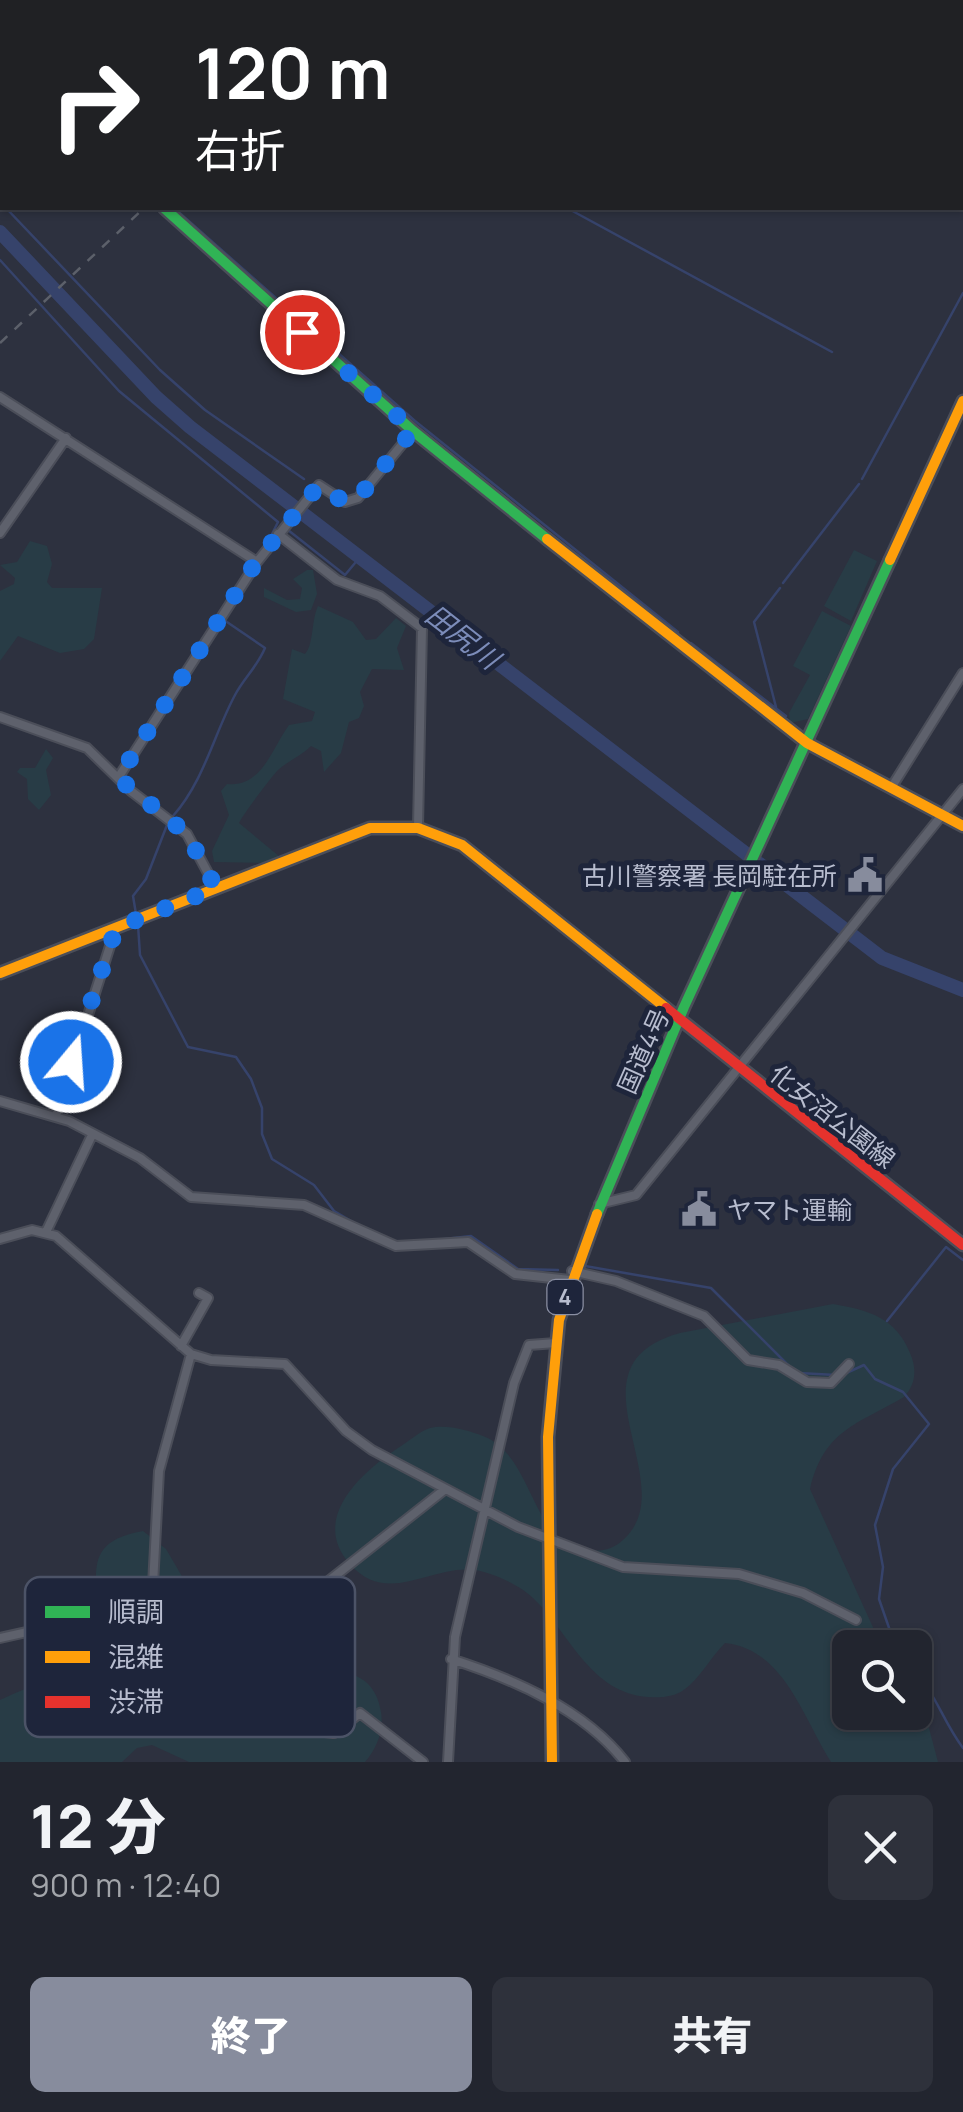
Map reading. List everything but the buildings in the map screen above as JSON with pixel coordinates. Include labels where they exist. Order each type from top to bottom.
[{"type":"main road","points":[[166,210],[413,430],[807,743],[963,826]]},
{"type":"main road","name":"国道4号","points":[[552,1762],[548,1437],[556,1343],[571,1275],[680,1017],[963,400]]},
{"type":"main road","points":[[0,973],[370,828],[418,827]]},
{"type":"main road","name":"化女沼公園線","points":[[418,827],[462,844],[963,1245]]},
{"type":"street","points":[[0,396],[256,562]]},
{"type":"street","points":[[118,778],[256,562],[307,494],[318,486],[345,502],[358,498],[413,430]]},
{"type":"street","points":[[0,533],[66,438]]},
{"type":"street","points":[[278,534],[337,580],[380,596],[422,628],[418,827]]},
{"type":"street","points":[[891,788],[963,673]]},
{"type":"street","points":[[0,717],[87,748],[187,834],[216,888]]},
{"type":"street","points":[[598,1204],[636,1195],[963,789]]},
{"type":"street","points":[[56,1116],[116,928]]},
{"type":"street","points":[[0,1101],[56,1116],[140,1158],[192,1197],[237,1196],[304,1205],[396,1246],[468,1242],[515,1274],[616,1281],[704,1316],[748,1360],[779,1366],[807,1382],[837,1377],[849,1364]]},
{"type":"street","points":[[46,1232],[92,1135]]},
{"type":"street","points":[[0,1239],[32,1230],[46,1232],[66,1244],[191,1354],[211,1360],[285,1364],[346,1431],[486,1513],[636,1570],[739,1574],[802,1593],[856,1620]]},
{"type":"street","points":[[180,1346],[208,1298],[199,1292]]},
{"type":"street","points":[[448,1762],[451,1659],[522,1356],[536,1342],[556,1343]]},
{"type":"street","points":[[153,1577],[159,1471],[191,1354]]},
{"type":"street","points":[[333,1577],[444,1490]]},
{"type":"street","points":[[0,1638],[25,1632]]},
{"type":"street","points":[[451,1659],[506,1678],[551,1702],[626,1762]]},
{"type":"street","points":[[355,1716],[360,1712],[423,1762]]},
{"type":"shaded area","points":[[30,541],[47,546],[52,564],[47,582],[52,588],[102,588],[94,639],[84,649],[60,653],[18,636],[0,661],[0,591],[14,584],[15,578],[0,565],[17,562]]},
{"type":"shaded area","points":[[854,550],[877,561],[851,621],[824,606]]},
{"type":"shaded area","points":[[313,570],[317,594],[311,610],[296,612],[264,597],[264,588],[287,600],[300,599],[302,588],[293,579]]},
{"type":"shaded area","points":[[318,606],[353,622],[366,640],[376,639],[396,618],[406,626],[397,648],[404,670],[372,669],[360,692],[364,706],[359,718],[349,722],[341,753],[324,772],[321,751],[311,746],[278,770],[241,819],[239,823],[280,857],[265,863],[214,862],[212,851],[229,815],[221,791],[227,784],[239,784],[258,773],[289,725],[312,721],[315,712],[283,699],[292,649],[305,654],[308,650]]},
{"type":"shaded area","points":[[822,611],[851,626],[808,719],[790,723],[789,713],[810,675],[793,666]]},
{"type":"shaded area","points":[[46,749],[53,758],[46,770],[51,795],[39,810],[28,799],[27,779],[17,772],[20,768],[35,768]]},
{"type":"shaded area","points":[[833,1304],[880,1318],[904,1341],[914,1371],[911,1387],[904,1397],[833,1441],[816,1469],[810,1489],[874,1630],[832,1630],[832,1730],[930,1730],[938,1762],[831,1762],[790,1688],[763,1658],[745,1648],[725,1643],[696,1679],[677,1694],[653,1697],[629,1693],[597,1674],[537,1602],[505,1580],[466,1570],[381,1583],[365,1577],[338,1546],[338,1513],[356,1483],[418,1434],[443,1427],[471,1432],[498,1444],[519,1470],[543,1518],[565,1543],[595,1550],[616,1545],[639,1516],[642,1489],[626,1398],[629,1371],[646,1349],[680,1333]]},
{"type":"shaded area","points":[[143,1531],[166,1549],[182,1577],[96,1577],[105,1548],[119,1538]]},
{"type":"shaded area","points":[[355,1675],[376,1695],[381,1725],[376,1745],[365,1762],[189,1762],[152,1745],[137,1748],[122,1762],[0,1762],[0,1700],[25,1689],[25,1737],[355,1737]]},
{"type":"waterway","points":[[8,210],[160,370],[205,410],[304,479]]},
{"type":"waterway","points":[[176,210],[415,421],[678,632]]},
{"type":"waterway","points":[[571,210],[832,352]]},
{"type":"waterway","name":"田尻川","points":[[0,232],[156,397],[190,427],[882,958],[963,990]]},
{"type":"waterway","points":[[0,260],[119,391],[278,522],[268,542]]},
{"type":"waterway","points":[[862,479],[963,293]]},
{"type":"waterway","points":[[783,583],[859,484]]},
{"type":"waterway","points":[[288,530],[345,575],[360,557]]},
{"type":"waterway","points":[[776,707],[754,622],[780,588]]},
{"type":"waterway","points":[[173,816],[193,788],[235,695],[265,648],[224,620]]},
{"type":"waterway","points":[[691,643],[786,716]]},
{"type":"waterway","points":[[136,914],[133,896],[146,879],[167,825]]},
{"type":"waterway","points":[[138,925],[140,955],[188,1047],[236,1057],[251,1079],[262,1108],[262,1134],[272,1159],[314,1185],[334,1211],[358,1225]]},
{"type":"waterway","points":[[436,1240],[471,1236],[518,1269],[558,1270]]},
{"type":"waterway","points":[[887,1321],[946,1247],[963,1260]]},
{"type":"waterway","points":[[585,1266],[711,1288],[789,1366]]},
{"type":"waterway","points":[[844,1374],[864,1365],[875,1379],[903,1392],[929,1424],[893,1469],[875,1525],[883,1567],[879,1599],[890,1630]]},
{"type":"waterway","points":[[799,1373],[836,1375]]},
{"type":"waterway","points":[[932,1695],[963,1748]]},
{"type":"railway","points":[[0,343],[142,210]]},
{"type":"traffic: fast","points":[[166,210],[413,431],[547,539]]},
{"type":"traffic: fast","points":[[597,1214],[684,1007],[890,560]]},
{"type":"traffic: slow","points":[[890,560],[963,401]]},
{"type":"traffic: slow","points":[[547,539],[807,743],[963,826]]},
{"type":"traffic: slow","points":[[0,973],[370,828],[418,828],[462,845],[666,1008]]},
{"type":"traffic: slow","points":[[552,1762],[548,1437],[559,1320],[597,1214]]},
{"type":"traffic: jam","points":[[666,1008],[963,1245]]},
{"type":"place","name":"古川警察署 長岡駐在所","points":[[865,875]]},
{"type":"place","name":"ヤマト運輸","points":[[699,1209]]},
{"type":"route","points":[[71,1062],[116,928],[216,888],[187,834],[118,778],[256,562],[307,494],[318,486],[345,502],[358,498],[413,430],[302,332]]}]
